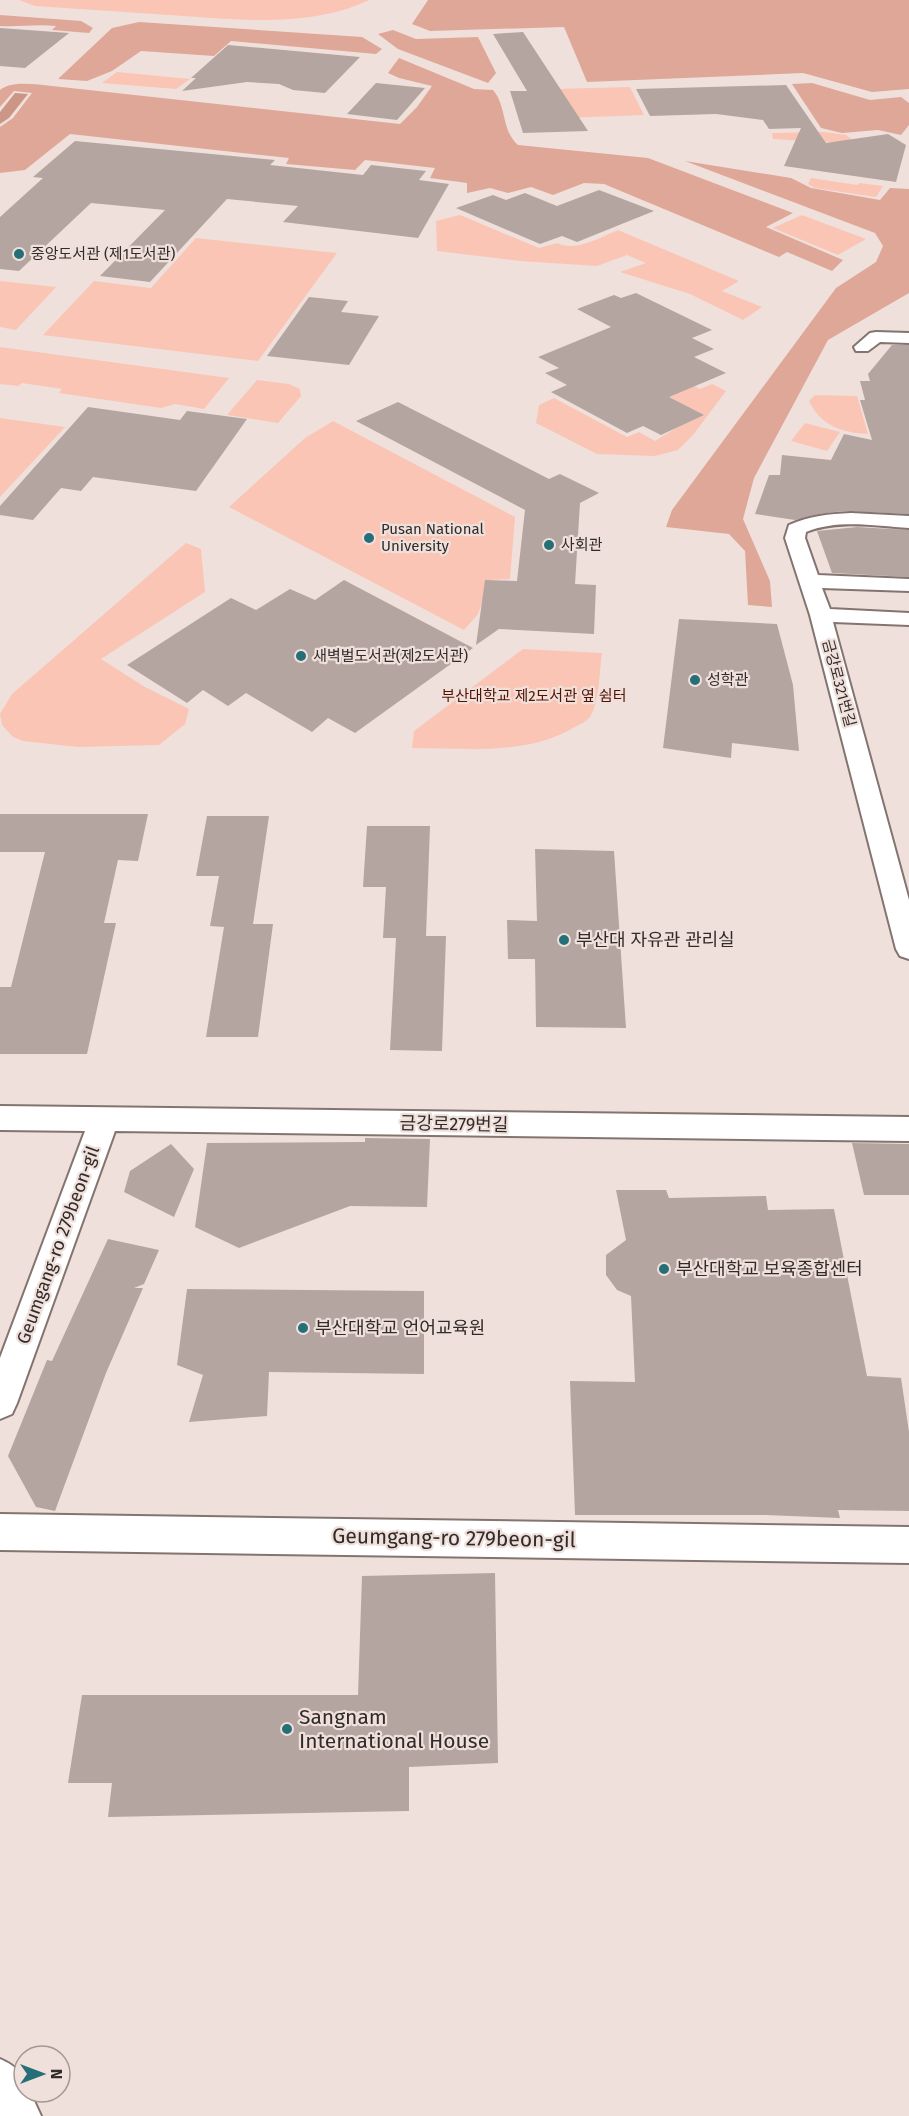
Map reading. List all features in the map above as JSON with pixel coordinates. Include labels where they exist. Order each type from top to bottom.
[{"type":"street","points":[[862,347],[876,338],[909,338]]},
{"type":"street","name":"금강로321번길","points":[[908,941],[821,615],[795,538],[796,529],[805,523],[846,520],[909,522]]},
{"type":"street","points":[[810,581],[909,585]]},
{"type":"street","points":[[821,615],[909,620]]},
{"type":"street","name":"금강로279번길","points":[[0,1118],[909,1129]]},
{"type":"street","name":"Geumgang-ro 279beon-gil","points":[[0,1403],[104,1120]]},
{"type":"street","name":"Geumgang-ro 279beon-gil","points":[[0,1532],[909,1545]]},
{"type":"street","points":[[0,2082],[18,2116]]},
{"type":"green space","points":[[19,0],[369,0],[321,15],[296,19],[245,20],[35,6]]},
{"type":"green space","points":[[117,72],[190,79],[176,89],[102,83]]},
{"type":"green space","points":[[630,87],[644,115],[565,118],[555,89]]},
{"type":"green space","points":[[824,132],[846,135],[859,144],[773,139],[772,133]]},
{"type":"green space","points":[[811,178],[857,185],[860,183],[883,186],[876,197],[815,188],[808,184]]},
{"type":"green space","points":[[460,215],[539,248],[557,243],[580,245],[618,230],[739,281],[722,291],[762,307],[743,320],[690,294],[620,272],[646,263],[627,255],[597,266],[520,261],[437,251],[436,221]]},
{"type":"green space","points":[[802,215],[866,239],[838,255],[773,228]]},
{"type":"green space","points":[[196,238],[337,253],[258,361],[43,335],[94,281],[151,288]]},
{"type":"green space","points":[[0,281],[56,287],[16,330],[0,327]]},
{"type":"green space","points":[[0,347],[229,378],[204,409],[175,404],[161,408],[59,393],[62,389],[22,383],[18,386],[0,384]]},
{"type":"green space","points":[[638,358],[700,389],[712,384],[726,391],[693,435],[678,450],[655,456],[597,454],[536,423],[539,405],[554,398],[627,437],[639,432],[655,441],[699,414],[619,368]]},
{"type":"green space","points":[[257,380],[289,384],[300,389],[301,396],[278,423],[227,415]]},
{"type":"green space","points":[[815,395],[857,396],[868,434],[849,432],[826,422],[809,401]]},
{"type":"green space","points":[[0,418],[65,427],[0,497]]},
{"type":"green space","points":[[333,421],[515,517],[510,579],[490,580],[478,614],[464,630],[229,507],[305,438]]},
{"type":"green space","points":[[805,423],[840,432],[827,451],[791,441]]},
{"type":"green space","points":[[186,543],[201,549],[205,592],[101,659],[145,687],[189,709],[185,724],[159,745],[78,747],[23,741],[13,737],[2,725],[0,714],[12,694]]},
{"type":"green space","name":"부산대학교 제2도서관 옆 쉼터","points":[[523,649],[602,653],[597,695],[588,719],[537,743],[475,749],[412,748],[414,731]]},
{"type":"shaded area","points":[[428,0],[909,0],[909,89],[872,92],[803,73],[587,82],[564,27],[430,31],[412,24]]},
{"type":"shaded area","points":[[0,15],[81,21],[93,28],[89,33],[52,30],[56,26],[0,26]]},
{"type":"shaded area","points":[[139,22],[362,37],[382,49],[376,54],[231,41],[214,56],[141,51],[112,71],[87,81],[58,79],[112,28]]},
{"type":"shaded area","points":[[393,30],[416,39],[478,37],[496,73],[488,83],[398,49],[378,34]]},
{"type":"shaded area","points":[[399,58],[474,89],[493,90],[500,103],[509,132],[518,145],[648,158],[793,213],[766,227],[843,260],[832,271],[787,252],[779,257],[604,184],[584,183],[553,195],[531,187],[508,193],[490,188],[467,193],[467,183],[430,178],[435,168],[365,160],[355,170],[286,164],[289,158],[70,134],[25,170],[0,173],[0,127],[13,118],[32,93],[14,91],[0,107],[0,90],[11,85],[52,86],[400,124],[417,107],[432,86],[388,73]]},
{"type":"shaded area","points":[[812,83],[870,100],[901,97],[909,103],[909,125],[901,135],[878,130],[842,133],[821,128],[792,84]]},
{"type":"shaded area","points":[[15,93],[28,94],[9,118],[0,124],[0,112]]},
{"type":"shaded area","points":[[685,161],[791,178],[811,188],[880,200],[890,188],[909,189],[909,293],[828,340],[754,478],[743,519],[770,581],[772,607],[748,605],[745,551],[729,534],[666,527],[672,510],[836,288],[876,262],[883,246],[875,233]]},
{"type":"building","points":[[0,28],[69,33],[25,68],[0,66]]},
{"type":"building","points":[[523,32],[588,131],[523,133],[510,91],[527,91],[493,34]]},
{"type":"building","points":[[228,45],[360,57],[325,93],[293,90],[279,84],[247,82],[182,91],[196,78],[191,78]]},
{"type":"building","points":[[376,83],[425,88],[397,120],[347,114]]},
{"type":"building","points":[[786,85],[826,143],[888,134],[906,145],[896,182],[784,166],[801,128],[769,129],[763,120],[716,114],[650,116],[636,89]]},
{"type":"building","points":[[75,141],[275,160],[270,165],[363,175],[371,165],[426,171],[419,180],[449,184],[418,238],[283,222],[298,206],[227,199],[150,282],[100,276],[165,210],[91,203],[19,271],[0,269],[0,217],[43,178],[33,177]]},
{"type":"building","points":[[599,190],[654,211],[577,242],[562,236],[540,244],[456,208],[493,195],[506,200],[525,193],[557,206]]},
{"type":"building","points":[[636,293],[712,330],[692,338],[714,349],[694,357],[726,373],[669,397],[704,415],[661,435],[643,426],[627,433],[551,392],[567,385],[545,373],[559,368],[538,357],[611,327],[577,309],[614,295],[621,298]]},
{"type":"building","points":[[309,297],[348,301],[341,312],[379,316],[349,365],[267,356]]},
{"type":"building","points":[[892,345],[909,345],[909,514],[843,511],[795,520],[755,514],[769,475],[780,475],[782,455],[831,460],[844,434],[872,440],[860,400],[865,400],[860,381],[870,381],[868,374]]},
{"type":"building","name":"사회관","points":[[398,402],[549,479],[560,474],[599,493],[580,503],[575,584],[596,585],[594,634],[499,629],[476,645],[485,580],[517,581],[525,510],[356,421]]},
{"type":"building","points":[[88,407],[180,420],[187,411],[247,419],[196,491],[93,477],[81,491],[61,488],[33,520],[0,515],[0,506]]},
{"type":"building","points":[[857,527],[909,530],[909,577],[832,573],[817,531]]},
{"type":"building","name":"새벽벌도서관(제2도서관)","points":[[344,580],[473,648],[355,733],[328,718],[312,732],[246,693],[228,706],[203,690],[187,703],[127,665],[231,598],[256,610],[290,589],[315,600]]},
{"type":"building","name":"성학관","points":[[679,619],[777,624],[793,685],[799,751],[732,743],[731,758],[663,748]]},
{"type":"building","points":[[0,814],[148,814],[138,861],[118,860],[104,923],[116,923],[87,1054],[0,1054],[0,987],[11,987],[45,852],[0,852]]},
{"type":"building","points":[[207,816],[269,816],[253,924],[273,924],[258,1037],[206,1037],[224,927],[210,926],[219,876],[196,876]]},
{"type":"building","points":[[367,826],[430,826],[426,936],[446,936],[442,1051],[390,1050],[396,938],[383,938],[386,887],[363,887]]},
{"type":"building","name":"부산대 자유관 관리실","points":[[535,849],[614,851],[626,1028],[536,1027],[535,959],[508,959],[507,920],[537,921]]},
{"type":"building","points":[[365,1138],[430,1139],[427,1207],[350,1206],[239,1248],[195,1227],[207,1143],[365,1142]]},
{"type":"building","points":[[852,1143],[909,1144],[909,1195],[864,1195]]},
{"type":"building","points":[[171,1144],[194,1169],[174,1217],[124,1192],[130,1171]]},
{"type":"building","points":[[616,1190],[666,1190],[669,1198],[766,1196],[768,1210],[834,1209],[867,1376],[901,1378],[909,1432],[909,1511],[838,1510],[840,1518],[765,1515],[575,1515],[570,1381],[635,1382],[631,1296],[617,1290],[606,1275],[606,1255],[626,1240]]},
{"type":"building","points":[[108,1239],[159,1250],[144,1284],[134,1288],[143,1288],[106,1373],[55,1511],[36,1507],[8,1456],[47,1360],[52,1361]]},
{"type":"building","name":"부산대학교 언어교육원","points":[[187,1289],[424,1291],[424,1374],[269,1372],[267,1416],[189,1422],[203,1375],[177,1365]]},
{"type":"building","name":"Sangnam International House","points":[[495,1573],[498,1763],[409,1767],[409,1811],[108,1817],[112,1783],[68,1783],[82,1695],[358,1695],[362,1576]]},
{"type":"place","name":"중앙도서관 (제1도서관)","points":[[19,254]]},
{"type":"place","name":"Pusan National University","points":[[369,538]]},
{"type":"place","name":"사회관","points":[[549,545]]},
{"type":"place","name":"새벽벌도서관(제2도서관)","points":[[301,656]]},
{"type":"place","name":"성학관","points":[[695,680]]},
{"type":"place","name":"부산대 자유관 관리실","points":[[564,940]]},
{"type":"place","name":"부산대학교 보육종합센터","points":[[664,1269]]},
{"type":"place","name":"부산대학교 언어교육원","points":[[303,1328]]},
{"type":"place","name":"Sangnam International House","points":[[287,1729]]}]
